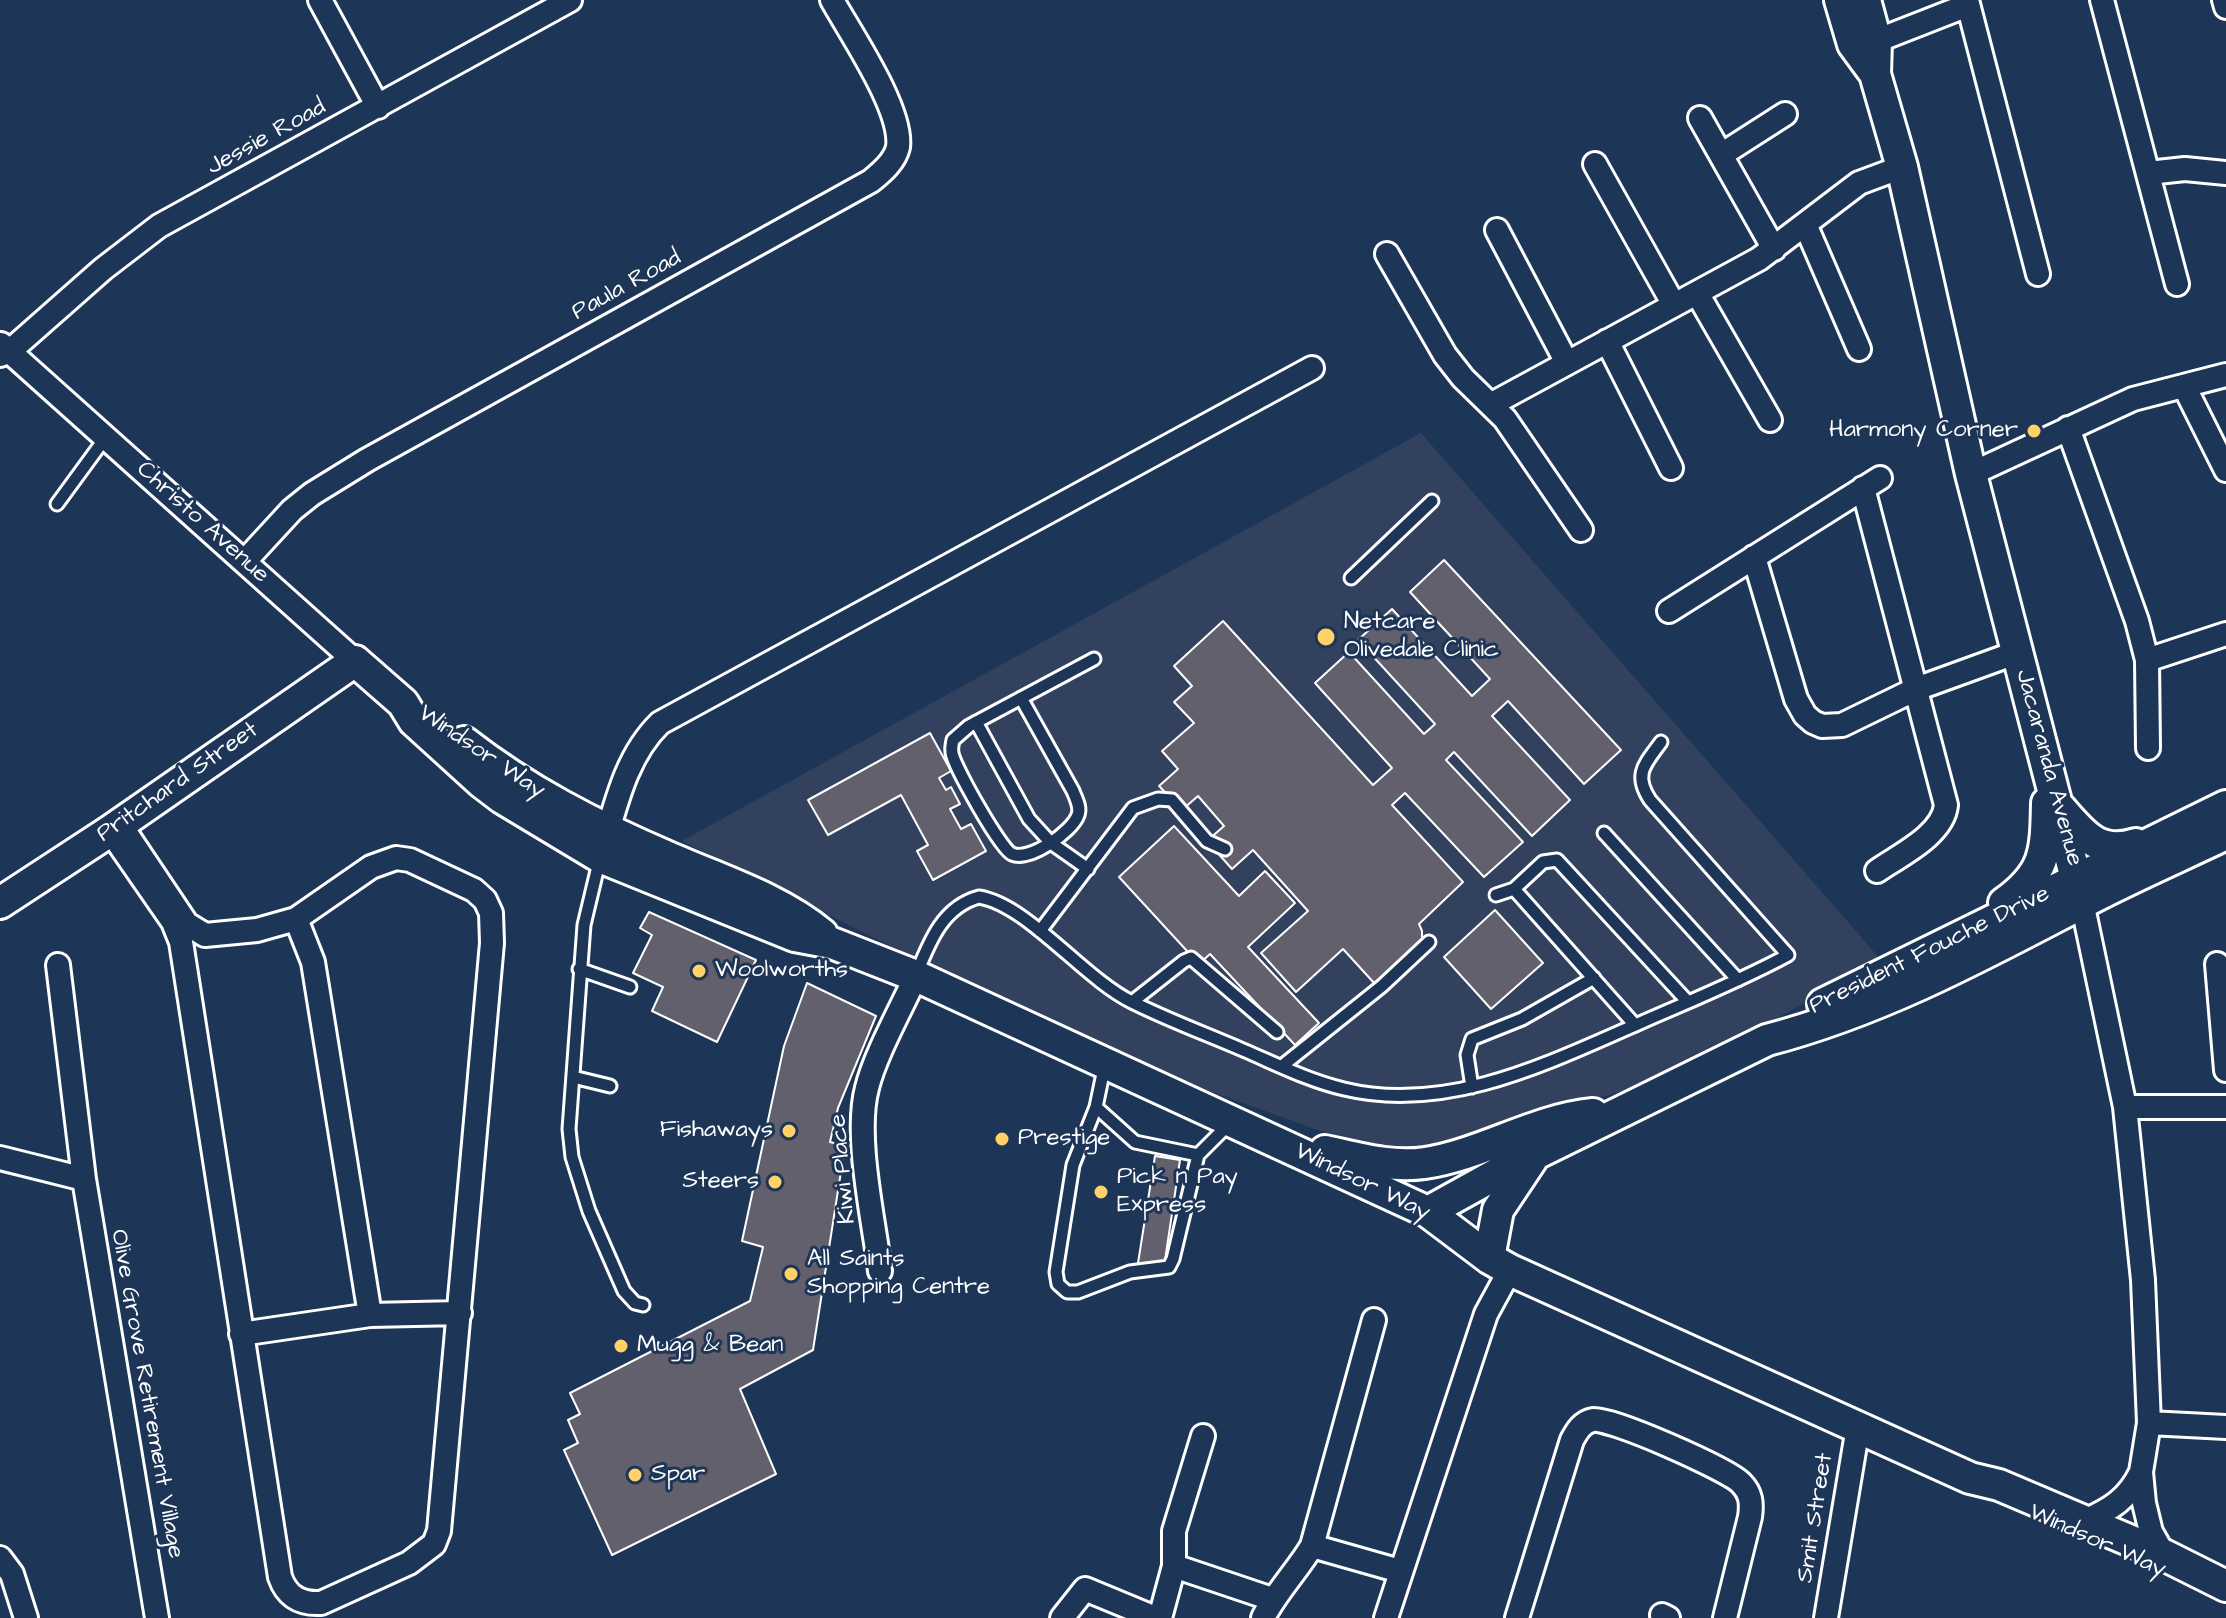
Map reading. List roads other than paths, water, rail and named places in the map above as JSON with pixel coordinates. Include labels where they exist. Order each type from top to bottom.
[{"type":"street","points":[[320,0],[378,107]]},
{"type":"street","name":"Jessie Road","points":[[3,350],[159,226],[570,0]]},
{"type":"street","name":"Paula Road","points":[[245,561],[292,510],[344,474],[871,181],[887,167],[897,150],[898,131],[894,114],[832,0]]},
{"type":"street","name":"Jacaranda Avenue","points":[[1840,0],[1853,44],[1875,74]]},
{"type":"street","name":"Jacaranda Avenue","points":[[1865,0],[1876,41],[1875,74],[1902,167],[1971,474],[2080,890],[2125,1107],[2143,1280],[2149,1423],[2141,1472],[2147,1520],[2164,1555]]},
{"type":"street","points":[[2102,0],[2177,284]]},
{"type":"street","points":[[2224,0],[2226,7]]},
{"type":"street","points":[[1876,41],[1967,2],[2038,274]]},
{"type":"street","points":[[1721,155],[1785,114]]},
{"type":"street","points":[[1700,118],[1774,249]]},
{"type":"street","points":[[1595,164],[1674,305]]},
{"type":"street","points":[[1492,404],[1774,249],[1859,183],[1902,167]]},
{"type":"street","points":[[2148,173],[2185,169],[2226,173]]},
{"type":"street","points":[[1805,224],[1859,349]]},
{"type":"street","points":[[1497,230],[1567,363]]},
{"type":"street","points":[[1387,254],[1445,355],[1463,378],[1492,404],[1581,530]]},
{"type":"street","points":[[1697,293],[1770,420]]},
{"type":"street","points":[[1607,341],[1671,468]]},
{"type":"street","name":"Christo Avenue","points":[[3,350],[106,437],[403,703]]},
{"type":"street","points":[[604,844],[635,754],[660,723],[1312,368]]},
{"type":"street","points":[[1971,474],[2133,399],[2226,375]]},
{"type":"street","points":[[2184,386],[2226,470]]},
{"type":"street","points":[[2068,428],[2137,621],[2147,660],[2148,748]]},
{"type":"street","points":[[1669,611],[1872,483],[1916,689],[1944,793],[1945,815],[1931,832],[1877,871]]},
{"type":"street","points":[[1754,557],[1796,699],[1805,715],[1822,726],[1842,725],[1916,689],[2018,652]]},
{"type":"street","points":[[2147,660],[2226,634]]},
{"type":"street","name":"Pritchard Street","points":[[3,896],[115,827],[355,661]]},
{"type":"street","name":"Windsor Way","points":[[403,703],[421,708],[604,844],[765,899],[804,919],[832,943],[916,976],[1428,1212],[1500,1264],[1970,1478],[1996,1496],[2226,1602]]},
{"type":"street","points":[[1954,939],[2016,894],[2041,865],[2046,840],[2048,764]]},
{"type":"street","name":"President Fouche Drive","points":[[1428,1212],[1535,1154],[1767,1040],[1799,1032],[1929,981],[2175,831],[2226,806]]},
{"type":"street","points":[[2059,807],[2085,836],[2105,847],[2129,846],[2175,831]]},
{"type":"street","points":[[115,827],[178,919],[205,935],[257,930],[296,919],[371,867],[396,858],[410,860],[474,890],[485,900],[491,913],[492,943],[441,1518],[434,1544],[409,1563],[321,1603],[307,1604],[296,1600],[283,1586],[280,1577],[178,919]]},
{"type":"street","name":"President Fouche Drive","points":[[1767,1040],[1792,1019],[1954,939],[2226,834]]},
{"type":"street","points":[[296,919],[313,962],[370,1315]]},
{"type":"street","points":[[185,969],[189,957],[205,935]]},
{"type":"street","points":[[2217,964],[2226,1070]]},
{"type":"street","name":"Olive Grove Retirement Village","points":[[58,965],[84,1179],[157,1618]]},
{"type":"street","name":"Kiwi Place","points":[[880,1271],[863,1140],[863,1114],[867,1087],[916,976]]},
{"type":"street","points":[[2125,1107],[2226,1107]]},
{"type":"street","points":[[1276,1141],[1395,1164],[1423,1163],[1447,1158],[1565,1118],[1616,1113]]},
{"type":"street","points":[[1386,1618],[1500,1264],[1498,1210],[1535,1154]]},
{"type":"street","points":[[0,1158],[84,1179]]},
{"type":"street","points":[[241,1334],[370,1315],[460,1313]]},
{"type":"street","points":[[1174,1566],[1268,1608],[1312,1546],[1374,1320]]},
{"type":"street","points":[[1517,1618],[1572,1440],[1582,1425],[1591,1420],[1612,1422],[1686,1454],[1735,1478],[1748,1492],[1752,1500],[1750,1517],[1725,1618]]},
{"type":"street","points":[[2149,1423],[2226,1427]]},
{"type":"street","name":"Smit Street","points":[[1826,1618],[1858,1427]]},
{"type":"street","points":[[1062,1618],[1085,1589],[1158,1618],[1174,1566],[1174,1531],[1203,1436]]},
{"type":"street","name":"Jacaranda Avenue","points":[[2085,1521],[2117,1505],[2128,1495],[2141,1472]]},
{"type":"street","name":"Windsor Way","points":[[1970,1478],[1999,1485],[2085,1521],[2226,1586]]},
{"type":"street","points":[[1312,1546],[1400,1571]]},
{"type":"street","points":[[0,1558],[12,1574],[26,1618]]},
{"type":"lane","points":[[57,504],[106,437]]},
{"type":"lane","points":[[1351,578],[1432,501]]},
{"type":"lane","points":[[1021,698],[1078,803],[1079,814],[1071,826],[1051,843],[1019,856],[1010,854],[1002,846],[952,755],[953,740],[976,722],[1094,659]]},
{"type":"lane","points":[[976,722],[1029,819],[1051,843],[1088,869]]},
{"type":"lane","points":[[916,976],[937,929],[958,905],[979,897],[989,898],[1040,931],[1090,975],[1132,1002],[1344,1090],[1418,1094],[1472,1087],[1531,1071],[1788,955],[1650,800],[1642,787],[1640,775],[1661,742]]},
{"type":"lane","points":[[1040,931],[1133,808],[1158,799],[1172,800],[1207,841],[1225,849]]},
{"type":"lane","points":[[1604,833],[1738,980]]},
{"type":"lane","points":[[604,844],[588,903],[579,969],[569,1129],[572,1157],[580,1185],[624,1291],[635,1303],[643,1305]]},
{"type":"lane","points":[[1496,895],[1514,889],[1543,862],[1557,860],[1688,1002]]},
{"type":"lane","points":[[1514,889],[1635,1025]]},
{"type":"lane","points":[[1282,1066],[1382,986],[1429,942]]},
{"type":"lane","points":[[1132,1002],[1191,958],[1277,1032]]},
{"type":"lane","points":[[579,969],[630,987]]},
{"type":"lane","points":[[1472,1087],[1467,1055],[1472,1039],[1522,1019],[1594,978]]},
{"type":"lane","points":[[1105,1064],[1096,1107],[1073,1165],[1056,1279],[1062,1290],[1078,1292],[1130,1272],[1169,1267],[1198,1155],[1232,1120]]},
{"type":"lane","points":[[573,1077],[610,1086]]},
{"type":"lane","points":[[1096,1107],[1135,1142],[1198,1155]]},
{"type":"place","name":"Harmony Corner","points":[[2034,431]]},
{"type":"place","name":"Netcare Olivedale Clinic","points":[[1326,637]]},
{"type":"place","name":"Woolworths","points":[[699,971]]},
{"type":"place","name":"Fishaways","points":[[789,1131]]},
{"type":"place","name":"Prestige","points":[[1002,1139]]},
{"type":"place","name":"Steers","points":[[775,1182]]},
{"type":"place","name":"Pick n Pay Express","points":[[1101,1192]]},
{"type":"place","name":"All Saints Shopping Centre","points":[[791,1274]]},
{"type":"place","name":"Mugg & Bean","points":[[621,1346]]},
{"type":"place","name":"Spar","points":[[635,1475]]}]
